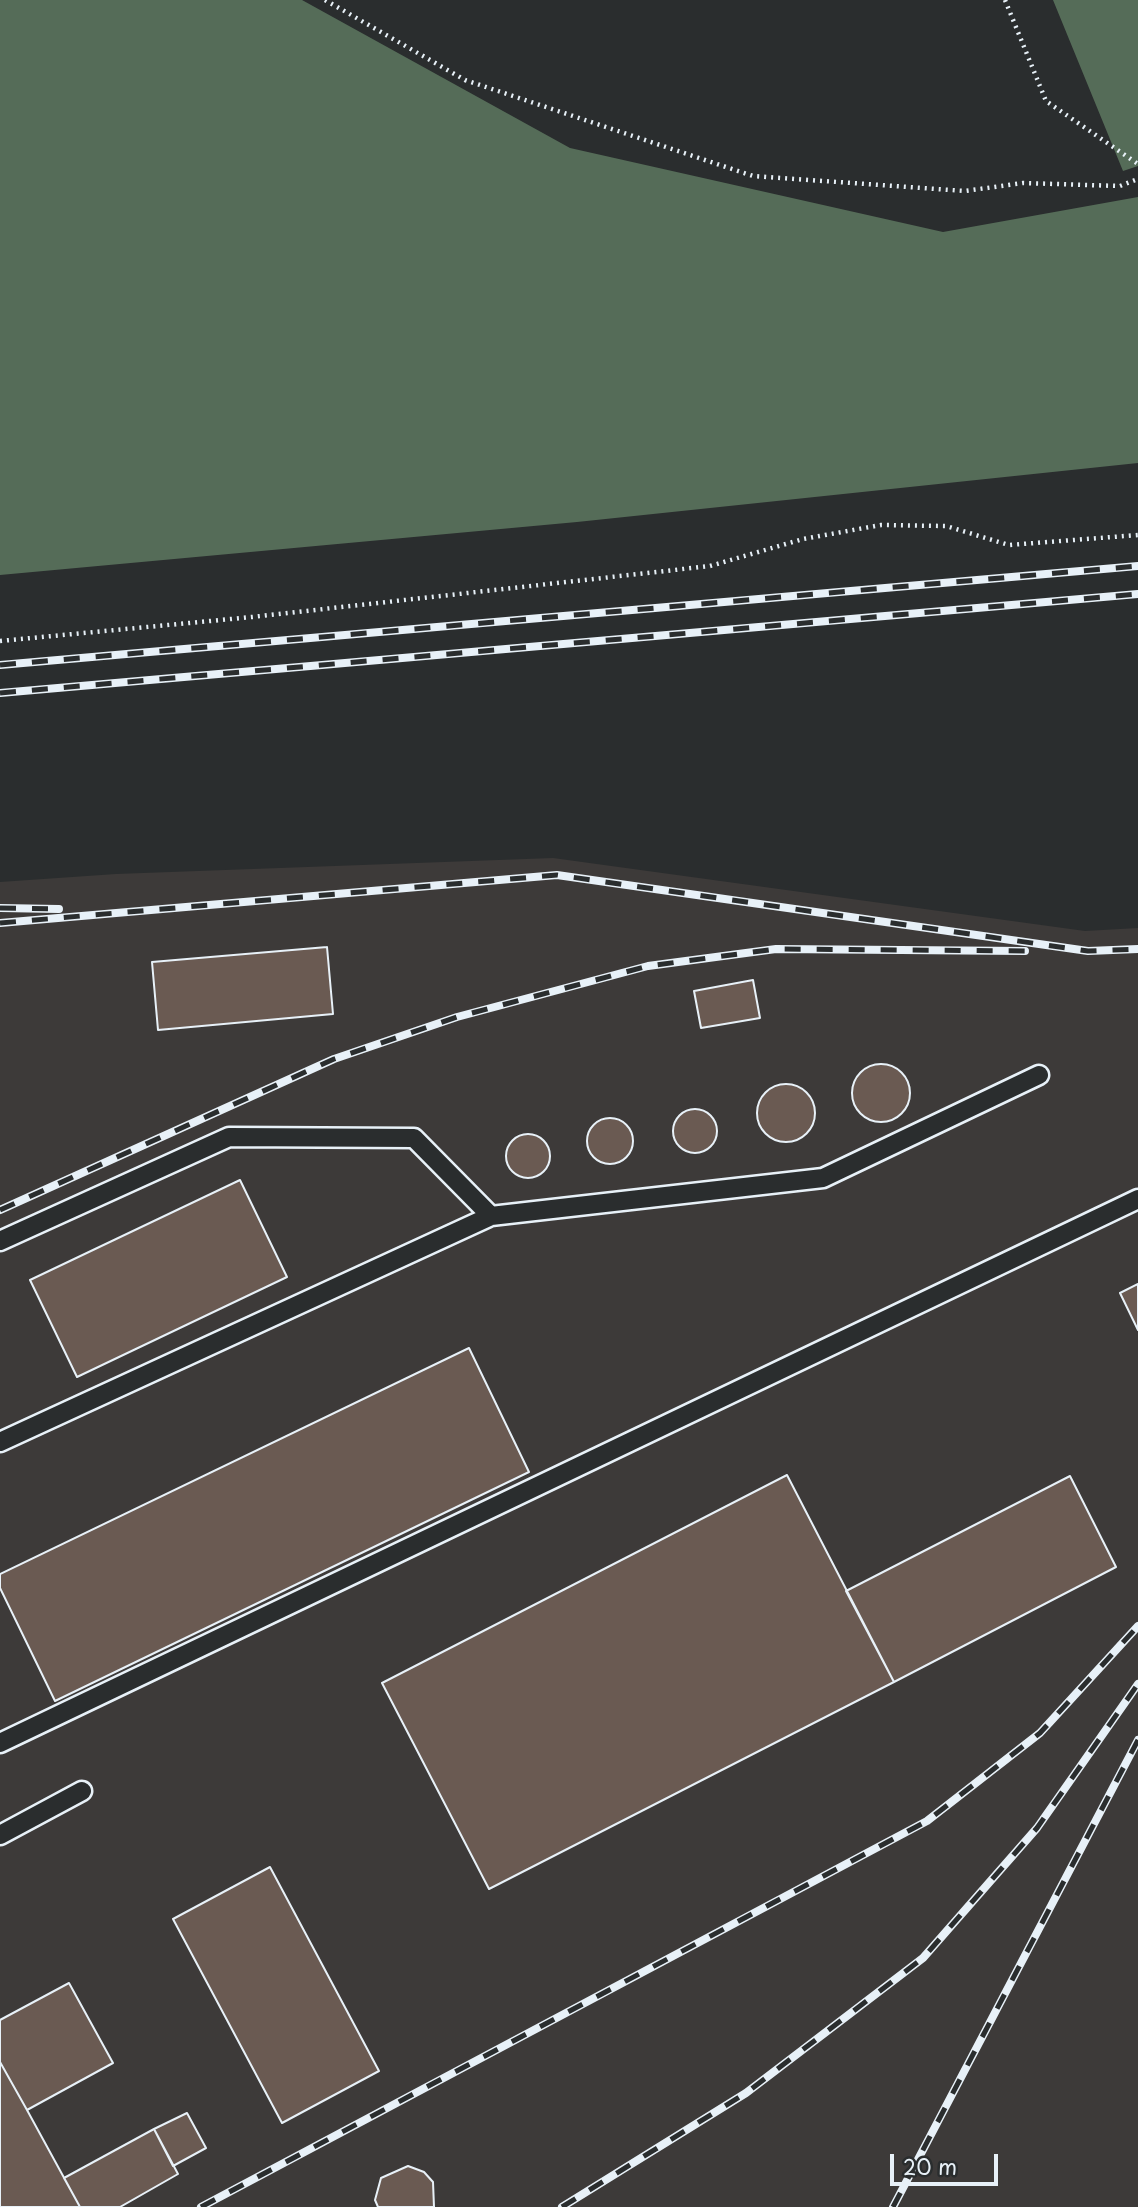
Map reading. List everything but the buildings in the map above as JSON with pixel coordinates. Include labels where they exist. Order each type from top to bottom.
[{"type":"lane","points":[[0,1442],[491,1216],[823,1178],[1040,1075]]},
{"type":"lane","points":[[0,1241],[229,1137],[414,1138],[491,1216]]},
{"type":"lane","points":[[0,1743],[1138,1199]]},
{"type":"lane","points":[[0,1835],[82,1791]]},
{"type":"path","points":[[326,0],[466,80],[753,176],[965,191],[1023,183],[1119,186],[1138,179]]},
{"type":"path","points":[[1005,0],[1046,101],[1138,164]]},
{"type":"path","points":[[0,641],[252,617],[710,566],[803,539],[880,524],[946,526],[1009,545],[1138,535]]},
{"type":"shaded area","points":[[553,858],[1085,931],[1138,928],[1138,2207],[0,2207],[0,882],[116,874]]},
{"type":"green space","points":[[0,0],[302,0],[570,148],[943,232],[1138,197],[1138,463],[577,522],[0,575]]},
{"type":"green space","points":[[1053,0],[1138,0],[1138,166],[1123,171]]},
{"type":"railway","points":[[0,665],[1138,566]]},
{"type":"railway","points":[[0,693],[1138,594]]},
{"type":"railway","points":[[0,923],[557,875],[1088,951],[1138,949]]},
{"type":"railway","points":[[0,908],[59,909]]},
{"type":"railway","points":[[0,1210],[334,1059],[457,1017],[648,966],[776,949],[1025,951]]},
{"type":"railway","points":[[201,2207],[927,1821],[1040,1733],[1138,1626]]},
{"type":"railway","points":[[562,2207],[746,2093],[923,1958],[1037,1828],[1138,1684]]},
{"type":"railway","points":[[893,2207],[1138,1740]]}]
